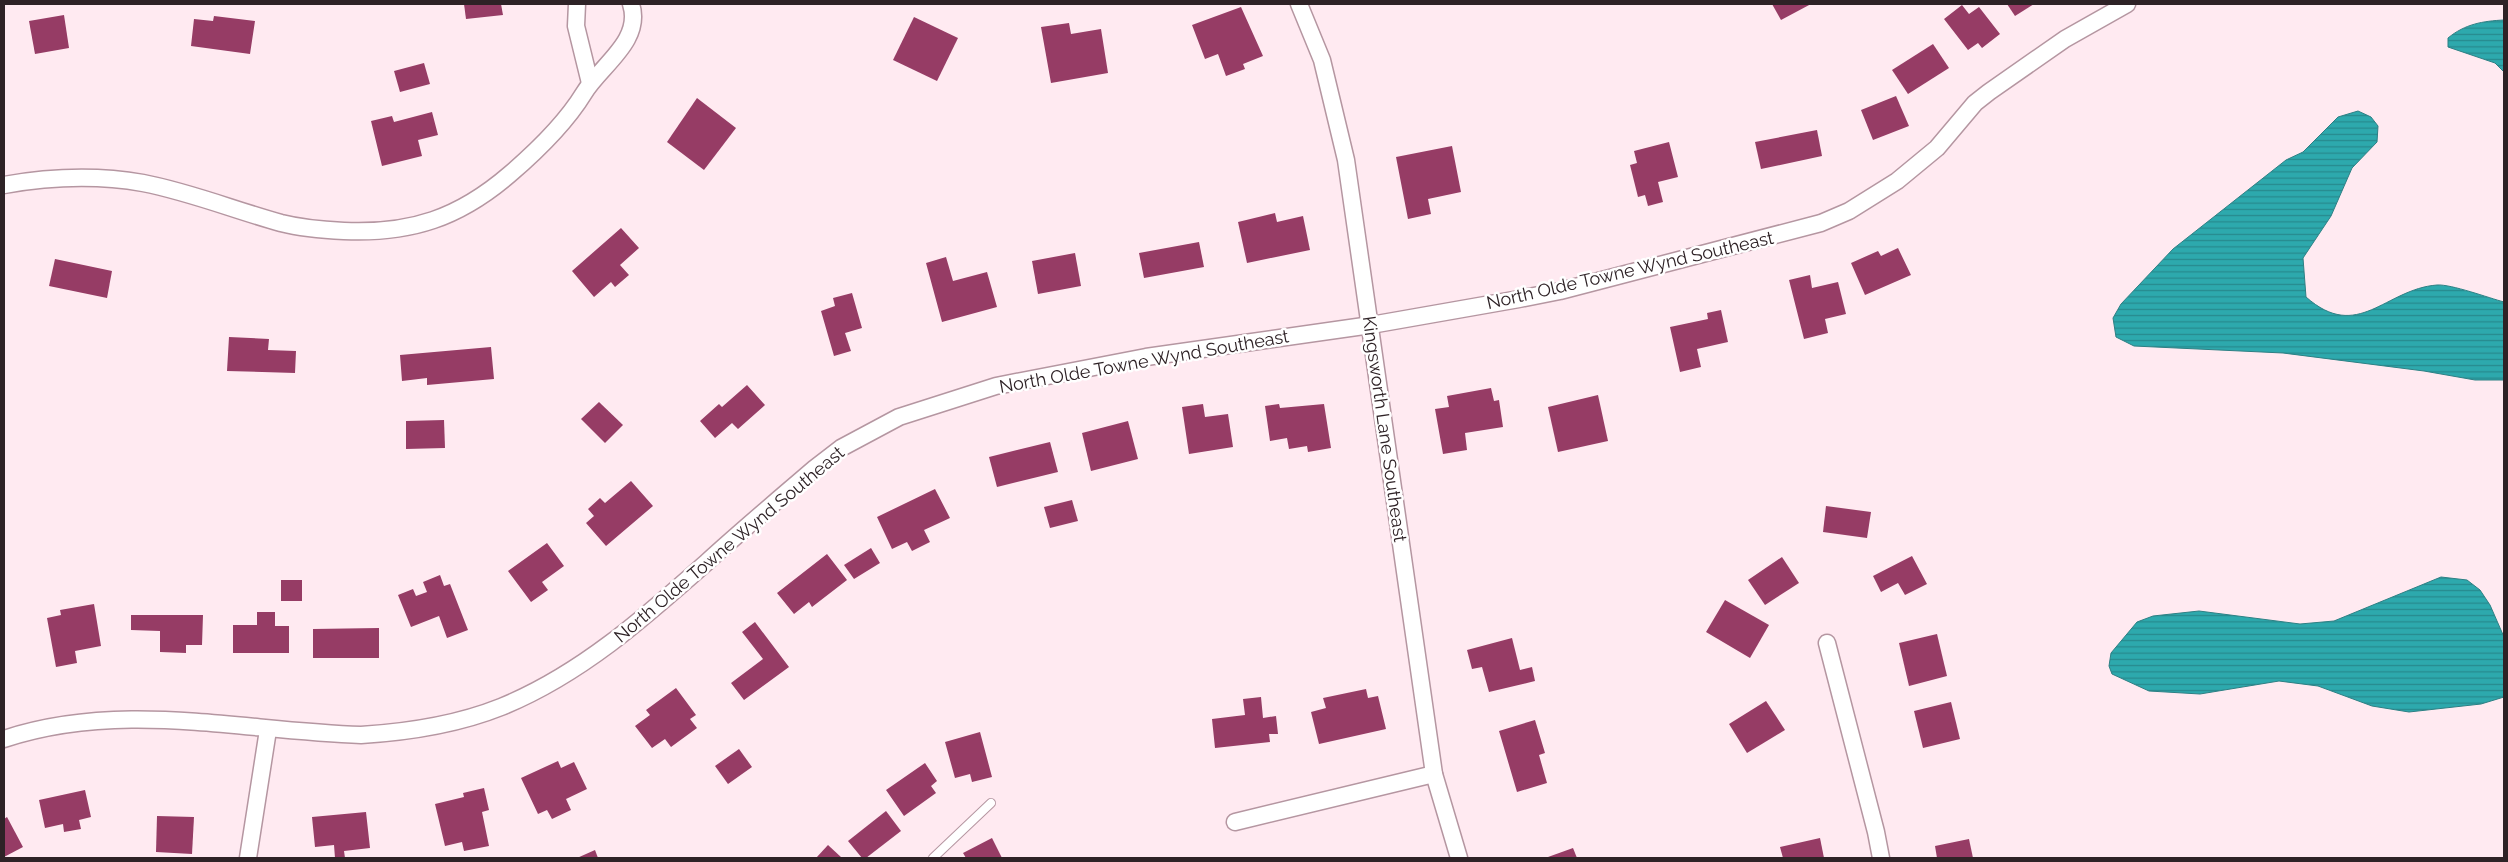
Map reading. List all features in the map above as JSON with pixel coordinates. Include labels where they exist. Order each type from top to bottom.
[{"type":"street","points":[[577,4],[576,26],[590,82]]},
{"type":"street","points":[[4,185],[52,179],[121,180],[165,188],[282,223],[306,228],[366,232],[394,231],[439,220],[477,199],[499,184],[564,121],[590,82],[604,70],[623,44],[633,19],[631,4]]},
{"type":"street","name":"Kingsworth Lane Southeast","points":[[1299,4],[1322,60],[1346,160],[1434,774],[1459,858]]},
{"type":"street","name":"North Olde Towne Wynd Southeast","points":[[4,739],[50,726],[121,718],[179,721],[268,730],[361,735],[400,732],[470,717],[533,692],[571,671],[611,644],[783,495],[841,448],[899,417],[965,395],[1030,378],[1146,357],[1370,325],[1560,291],[1821,223],[1849,211],[1897,181],[1937,148],[1975,103],[1989,92],[2065,39],[2127,4]]},
{"type":"street","points":[[1827,643],[1881,858]]},
{"type":"street","points":[[248,858],[268,730]]},
{"type":"street","points":[[1235,822],[1434,774]]},
{"type":"lane","points":[[933,858],[991,804]]},
{"type":"water","points":[[2504,20],[2504,72],[2495,63],[2448,47],[2448,38],[2461,29],[2482,22]]},
{"type":"water","points":[[2358,111],[2371,117],[2378,126],[2377,142],[2352,168],[2331,216],[2303,258],[2306,297],[2324,310],[2341,315],[2357,314],[2372,310],[2402,295],[2437,285],[2460,289],[2504,302],[2504,380],[2475,380],[2424,371],[2283,353],[2134,346],[2116,337],[2113,318],[2121,304],[2173,249],[2286,160],[2303,152],[2338,117]]},
{"type":"water","points":[[2441,577],[2467,580],[2480,590],[2490,605],[2504,637],[2504,697],[2481,704],[2409,712],[2372,706],[2318,686],[2279,681],[2200,694],[2149,691],[2112,674],[2109,666],[2111,653],[2137,622],[2153,616],[2199,611],[2300,624],[2334,621]]},
{"type":"building","points":[[464,4],[501,4],[503,15],[466,19]]},
{"type":"building","points":[[1772,4],[1811,4],[1781,20]]},
{"type":"building","points":[[2007,4],[2034,4],[2015,16]]},
{"type":"building","points":[[1962,5],[1969,14],[1979,7],[2000,34],[1982,48],[1978,43],[1968,50],[1944,19]]},
{"type":"building","points":[[1241,7],[1263,56],[1243,64],[1245,69],[1226,76],[1218,54],[1205,59],[1192,25]]},
{"type":"building","points":[[64,15],[69,48],[35,54],[29,21]]},
{"type":"building","points":[[214,16],[255,21],[250,54],[191,46],[194,19],[213,21]]},
{"type":"building","points":[[914,17],[958,38],[937,81],[893,60]]},
{"type":"building","points":[[1069,23],[1071,34],[1101,29],[1108,73],[1051,83],[1041,27]]},
{"type":"building","points":[[1933,44],[1949,68],[1908,94],[1892,70]]},
{"type":"building","points":[[424,63],[430,84],[400,92],[394,71]]},
{"type":"building","points":[[1896,96],[1909,126],[1873,140],[1861,110]]},
{"type":"building","points":[[697,98],[736,128],[704,170],[667,142]]},
{"type":"building","points":[[432,112],[438,135],[418,140],[422,156],[382,166],[371,121],[392,116],[394,122]]},
{"type":"building","points":[[1817,130],[1822,156],[1761,169],[1755,142]]},
{"type":"building","points":[[1669,142],[1678,177],[1658,182],[1663,202],[1648,206],[1645,195],[1638,197],[1630,165],[1637,163],[1634,151]]},
{"type":"building","points":[[1452,146],[1461,192],[1428,199],[1431,214],[1408,219],[1396,157]]},
{"type":"building","points":[[1275,213],[1277,222],[1303,216],[1310,250],[1247,263],[1238,222]]},
{"type":"building","points":[[621,228],[639,248],[620,265],[629,275],[615,287],[611,282],[594,297],[572,271]]},
{"type":"building","points":[[1199,242],[1204,267],[1144,278],[1139,253]]},
{"type":"building","points":[[1898,248],[1911,275],[1865,295],[1851,263],[1878,251],[1881,256]]},
{"type":"building","points":[[1075,253],[1081,286],[1038,294],[1032,261]]},
{"type":"building","points":[[946,257],[953,281],[987,272],[997,307],[942,322],[926,263]]},
{"type":"building","points":[[55,259],[112,271],[107,298],[49,286]]},
{"type":"building","points":[[1810,275],[1812,288],[1838,282],[1846,314],[1825,319],[1828,333],[1804,339],[1789,280]]},
{"type":"building","points":[[852,293],[862,328],[845,333],[851,351],[834,356],[821,311],[835,306],[833,298]]},
{"type":"building","points":[[1721,310],[1728,342],[1697,349],[1701,367],[1680,372],[1670,327],[1708,319],[1707,313]]},
{"type":"building","points":[[229,337],[269,339],[268,350],[296,351],[295,373],[227,371]]},
{"type":"building","points":[[491,347],[494,379],[427,385],[427,378],[402,381],[400,355]]},
{"type":"building","points":[[747,385],[765,405],[738,429],[732,423],[715,438],[700,421],[719,404],[722,407]]},
{"type":"building","points":[[1491,388],[1494,401],[1499,400],[1503,427],[1465,433],[1467,450],[1443,454],[1435,409],[1449,407],[1447,396]]},
{"type":"building","points":[[1598,395],[1608,441],[1558,452],[1548,407]]},
{"type":"building","points":[[599,402],[623,425],[605,443],[581,419]]},
{"type":"building","points":[[1203,404],[1205,417],[1228,414],[1233,447],[1189,454],[1182,407]]},
{"type":"building","points":[[1279,404],[1280,408],[1324,404],[1331,448],[1308,452],[1307,446],[1289,449],[1287,438],[1270,441],[1265,406]]},
{"type":"building","points":[[444,420],[445,448],[406,449],[406,421]]},
{"type":"building","points":[[1128,421],[1138,459],[1091,471],[1082,433]]},
{"type":"building","points":[[1050,442],[1058,472],[997,487],[989,457]]},
{"type":"building","points":[[631,481],[653,506],[606,546],[586,523],[594,516],[588,509],[600,498],[605,503]]},
{"type":"building","points":[[935,489],[950,518],[924,530],[930,542],[912,551],[907,542],[892,549],[877,517]]},
{"type":"building","points":[[1072,500],[1078,521],[1050,528],[1044,507]]},
{"type":"building","points":[[1826,506],[1871,512],[1867,538],[1823,532]]},
{"type":"building","points":[[547,543],[564,566],[542,582],[548,590],[531,602],[508,571]]},
{"type":"building","points":[[871,548],[880,563],[854,579],[844,565]]},
{"type":"building","points":[[827,554],[847,580],[812,607],[809,602],[794,614],[777,593]]},
{"type":"building","points":[[1912,556],[1927,584],[1905,595],[1898,583],[1881,592],[1873,576]]},
{"type":"building","points":[[1782,557],[1799,583],[1765,605],[1748,580]]},
{"type":"building","points":[[440,575],[444,586],[450,584],[468,630],[447,638],[439,616],[411,627],[398,595],[413,589],[416,596],[427,592],[423,582]]},
{"type":"building","points":[[281,580],[302,580],[302,601],[281,601]]},
{"type":"building","points":[[1725,600],[1769,625],[1750,658],[1706,632]]},
{"type":"building","points":[[94,604],[101,646],[75,651],[77,663],[56,667],[47,618],[61,615],[60,610]]},
{"type":"building","points":[[257,612],[275,612],[275,626],[289,626],[289,653],[233,653],[233,625],[257,625]]},
{"type":"building","points":[[131,615],[203,615],[202,645],[186,645],[186,653],[160,652],[160,631],[131,630]]},
{"type":"building","points":[[755,622],[789,667],[744,700],[731,683],[763,659],[742,632]]},
{"type":"building","points":[[379,628],[379,658],[313,658],[313,629]]},
{"type":"building","points":[[1937,634],[1947,676],[1909,686],[1899,643]]},
{"type":"building","points":[[1512,638],[1520,670],[1532,667],[1535,681],[1489,692],[1482,667],[1472,669],[1467,650]]},
{"type":"building","points":[[676,688],[696,715],[690,719],[697,728],[671,747],[665,739],[652,748],[635,726],[650,715],[646,710]]},
{"type":"building","points":[[1366,689],[1368,698],[1378,696],[1386,729],[1319,744],[1311,712],[1326,708],[1323,698]]},
{"type":"building","points":[[1261,697],[1263,718],[1276,716],[1278,734],[1269,734],[1270,742],[1215,748],[1212,719],[1245,715],[1243,699]]},
{"type":"building","points":[[1766,701],[1785,730],[1747,753],[1729,724]]},
{"type":"building","points":[[1951,702],[1960,739],[1923,748],[1914,711]]},
{"type":"building","points":[[1535,720],[1545,753],[1539,755],[1547,783],[1517,792],[1499,731]]},
{"type":"building","points":[[980,732],[992,777],[972,782],[970,774],[955,778],[945,742]]},
{"type":"building","points":[[739,749],[752,767],[728,784],[715,766]]},
{"type":"building","points":[[558,761],[561,768],[574,762],[587,789],[566,799],[571,810],[552,819],[547,810],[538,814],[521,778]]},
{"type":"building","points":[[925,763],[937,781],[931,786],[936,793],[904,816],[886,790]]},
{"type":"building","points":[[484,788],[489,810],[482,812],[489,846],[464,851],[462,842],[445,846],[435,804],[464,797],[463,793]]},
{"type":"building","points":[[85,790],[91,817],[79,820],[81,829],[64,832],[63,824],[45,828],[39,800]]},
{"type":"building","points":[[886,811],[901,831],[866,858],[862,858],[848,841]]},
{"type":"building","points":[[366,812],[370,848],[344,851],[345,858],[335,858],[334,845],[315,847],[312,817]]},
{"type":"building","points":[[157,816],[194,817],[192,854],[156,852]]},
{"type":"building","points":[[7,817],[23,847],[4,857],[4,819]]},
{"type":"building","points":[[992,838],[1002,858],[966,858],[963,853]]},
{"type":"building","points":[[1820,838],[1824,858],[1783,858],[1780,847]]},
{"type":"building","points":[[1969,839],[1973,858],[1937,858],[1935,846]]},
{"type":"building","points":[[828,845],[842,858],[816,858]]},
{"type":"building","points":[[1573,848],[1577,858],[1548,857]]},
{"type":"building","points":[[595,850],[598,858],[577,858]]}]
